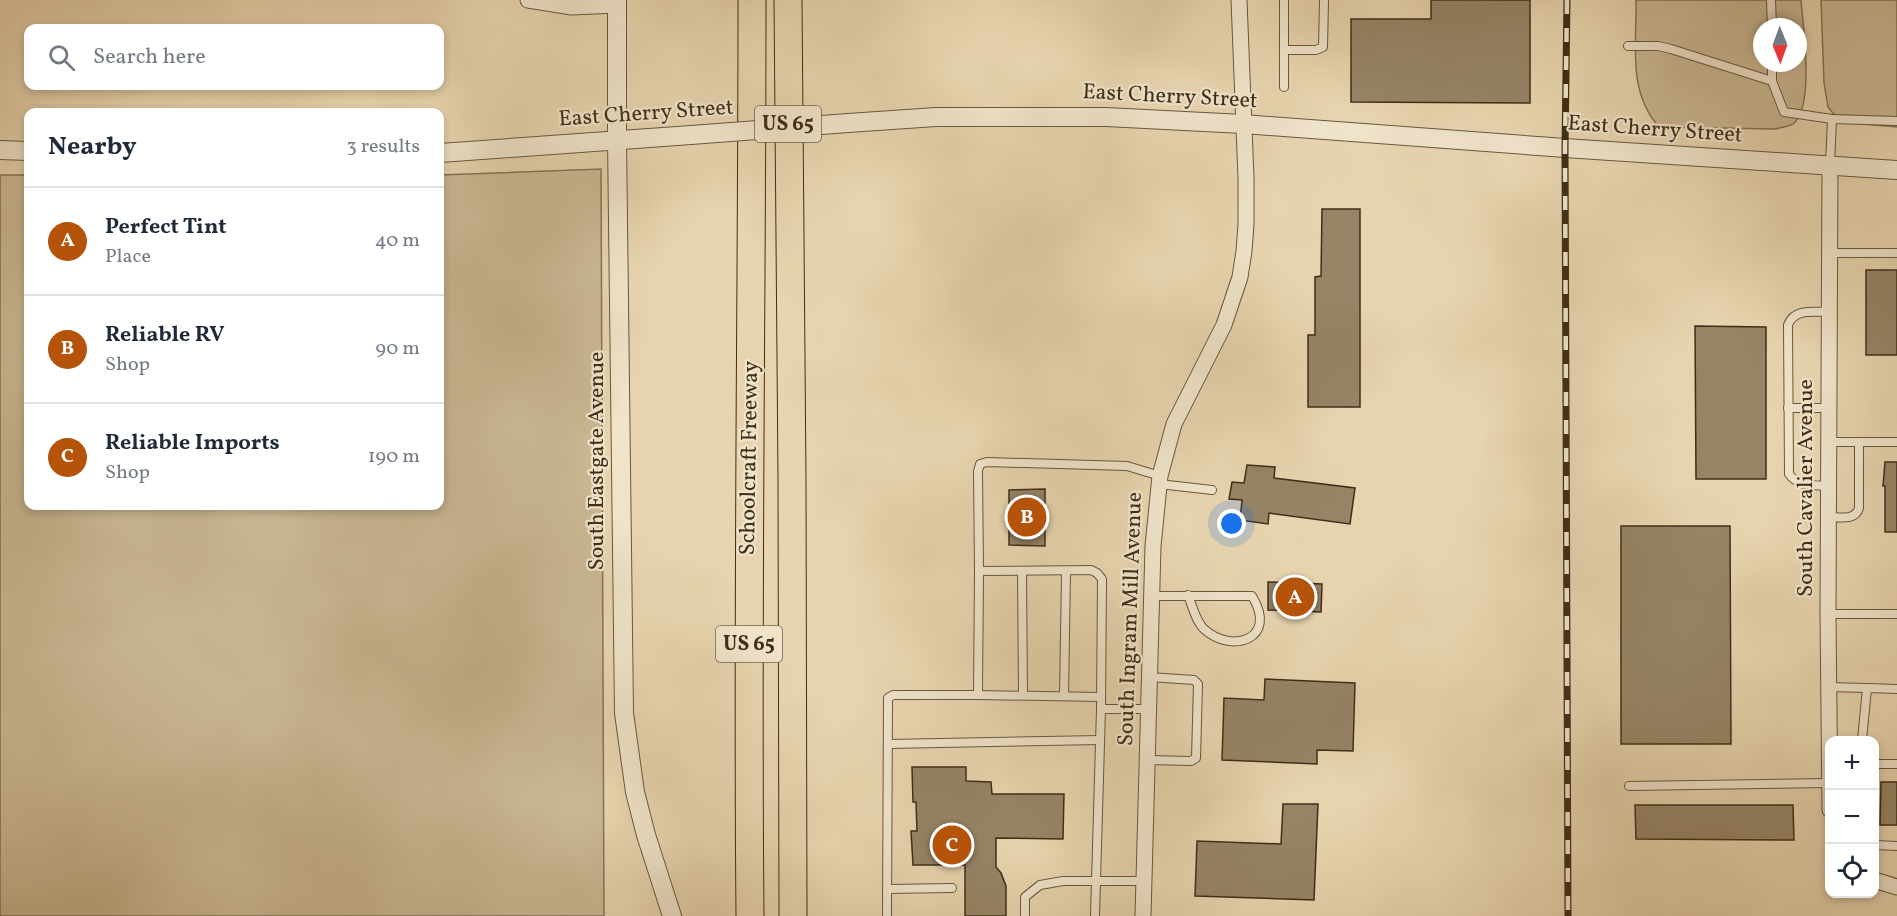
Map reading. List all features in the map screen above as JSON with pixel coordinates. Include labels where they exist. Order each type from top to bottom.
[{"type":"highway","name":"Schoolcraft Freeway","points":[[750,916],[748,519],[752,270],[752,0]]},
{"type":"highway","name":"Schoolcraft Freeway","points":[[788,0],[793,916]]},
{"type":"street","points":[[528,0],[572,7],[617,2]]},
{"type":"street","name":"South Ingram Mill Avenue","points":[[1143,916],[1154,536],[1159,480],[1174,424],[1224,325],[1240,277],[1246,224],[1239,0]]},
{"type":"street","name":"South Eastgate Avenue","points":[[617,2],[624,713],[635,792],[672,916]]},
{"type":"street","name":"East Cherry Street","points":[[444,153],[936,117],[1023,116],[1106,117],[1244,124],[1897,170]]},
{"type":"street","points":[[0,150],[24,151]]},
{"type":"street","name":"South Cavalier Avenue","points":[[1829,736],[1830,165]]},
{"type":"street","points":[[1879,881],[1897,887]]},
{"type":"lane","points":[[1284,0],[1284,87]]},
{"type":"lane","points":[[1284,50],[1316,50],[1323,47],[1324,0]]},
{"type":"lane","points":[[1772,0],[1772,18]]},
{"type":"lane","points":[[1628,46],[1658,46],[1671,49],[1772,81]]},
{"type":"lane","points":[[1772,72],[1772,81],[1784,112],[1832,119],[1897,121]]},
{"type":"lane","points":[[1830,165],[1832,119]]},
{"type":"lane","points":[[1830,253],[1897,253]]},
{"type":"lane","points":[[1829,312],[1800,313],[1790,319],[1788,325],[1789,474],[1799,483],[1829,486]]},
{"type":"lane","points":[[1788,408],[1829,408]]},
{"type":"lane","points":[[1829,442],[1897,442]]},
{"type":"lane","points":[[1829,517],[1851,517],[1857,513],[1859,508],[1858,442]]},
{"type":"lane","points":[[978,694],[978,471],[980,464],[987,462],[1127,466],[1159,480],[1212,490]]},
{"type":"lane","points":[[1064,696],[1066,570]]},
{"type":"lane","points":[[979,571],[1091,570],[1102,579],[1095,916]]},
{"type":"lane","points":[[1022,571],[1023,696]]},
{"type":"lane","points":[[1152,596],[1188,596],[1252,596],[1258,605],[1261,621],[1258,632],[1243,640],[1213,636],[1201,627],[1188,596]]},
{"type":"lane","points":[[1828,614],[1897,614]]},
{"type":"lane","points":[[1147,760],[1191,761],[1196,758],[1198,684],[1194,680],[1149,677]]},
{"type":"lane","points":[[1828,687],[1897,688]]},
{"type":"lane","points":[[1862,736],[1867,688]]},
{"type":"lane","points":[[887,916],[888,698],[893,695],[978,694],[1101,697]]},
{"type":"lane","points":[[1101,709],[1149,709]]},
{"type":"lane","points":[[888,744],[1100,740]]},
{"type":"lane","points":[[1879,764],[1897,764]]},
{"type":"lane","points":[[1629,786],[1825,788]]},
{"type":"lane","points":[[1879,845],[1897,846]]},
{"type":"lane","points":[[1025,916],[1025,897],[1040,885],[1063,881],[1144,881]]},
{"type":"lane","points":[[887,889],[952,888]]},
{"type":"shaded area","points":[[1636,0],[1801,0],[1803,18],[1753,18],[1753,72],[1806,72],[1804,101],[1800,115],[1793,124],[1776,129],[1659,127],[1642,98],[1635,50]]},
{"type":"shaded area","points":[[1821,0],[1897,0],[1897,127],[1840,122],[1828,107],[1824,83]]},
{"type":"shaded area","points":[[601,169],[604,916],[0,916],[0,175],[24,175],[24,510],[444,510],[444,175]]},
{"type":"building","points":[[1431,0],[1530,0],[1530,103],[1351,102],[1351,19],[1431,19]]},
{"type":"building","points":[[1322,209],[1360,209],[1360,407],[1308,407],[1308,335],[1315,335],[1315,277],[1321,276]]},
{"type":"building","points":[[1866,270],[1897,270],[1897,355],[1866,355]]},
{"type":"building","points":[[1695,326],[1766,327],[1766,479],[1696,479]]},
{"type":"building","points":[[1885,462],[1897,462],[1897,532],[1885,532],[1885,486],[1883,486]]},
{"type":"building","points":[[1247,465],[1275,467],[1274,478],[1355,488],[1350,524],[1269,513],[1268,524],[1240,520],[1242,500],[1229,499],[1232,482],[1244,483]]},
{"type":"building","points":[[1045,489],[1045,546],[1009,545],[1009,490]]},
{"type":"building","points":[[1621,526],[1730,526],[1731,744],[1621,744]]},
{"type":"building","points":[[1268,582],[1322,584],[1321,612],[1268,610]]},
{"type":"building","points":[[1265,679],[1355,683],[1353,751],[1317,750],[1317,764],[1222,760],[1224,698],[1264,700]]},
{"type":"building","points":[[912,767],[966,767],[966,781],[991,782],[992,794],[1064,794],[1063,839],[996,838],[996,867],[1006,886],[1006,916],[965,916],[965,865],[913,865],[911,831],[917,831]]},
{"type":"building","points":[[1881,782],[1897,782],[1897,825],[1880,825]]},
{"type":"building","points":[[1283,804],[1318,804],[1314,900],[1195,896],[1197,841],[1281,844]]},
{"type":"building","points":[[1635,805],[1793,805],[1794,840],[1636,839]]},
{"type":"railway","points":[[1567,0],[1565,148],[1568,916]]},
{"type":"place","name":"Reliable RV","points":[[1027,517]]},
{"type":"place","name":"Perfect Tint","points":[[1295,597]]},
{"type":"place","name":"Reliable Imports","points":[[952,845]]}]
